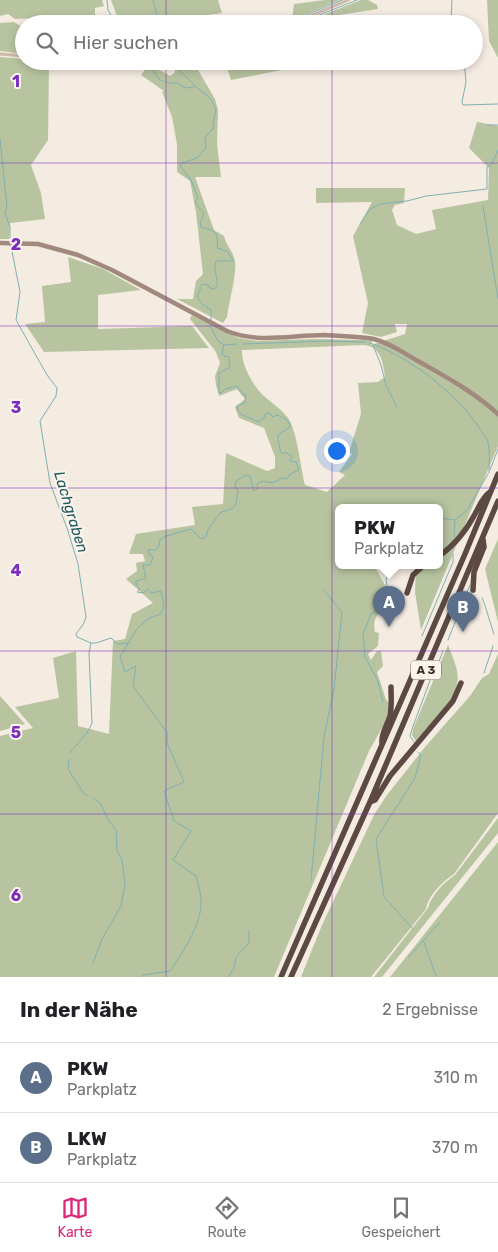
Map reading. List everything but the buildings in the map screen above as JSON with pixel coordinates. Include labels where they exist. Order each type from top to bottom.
[{"type":"highway","name":"A 3","points":[[281,977],[498,474]]},
{"type":"highway","points":[[443,553],[456,542],[475,515],[484,496],[492,490]]},
{"type":"highway","name":"A 3","points":[[291,977],[370,802],[498,501]]},
{"type":"highway","points":[[473,590],[474,572],[484,547],[483,539]]},
{"type":"highway","points":[[407,593],[413,575],[420,569]]},
{"type":"highway","points":[[370,802],[375,800],[390,776],[453,701],[461,683]]},
{"type":"highway","points":[[382,746],[382,737],[390,716],[391,687]]},
{"type":"street","points":[[313,15],[348,0]]},
{"type":"street","points":[[0,54],[15,55]]},
{"type":"street","points":[[0,243],[38,244],[78,255],[118,273],[232,333],[254,338],[325,335],[376,340],[394,347],[467,390],[498,414]]},
{"type":"green space","points":[[0,0],[102,0],[104,6],[95,8],[95,15],[15,15],[15,19],[8,14],[0,16]]},
{"type":"green space","points":[[111,0],[218,0],[222,13],[208,15],[117,15]]},
{"type":"green space","points":[[340,0],[304,15],[293,15],[294,4]]},
{"type":"green space","points":[[361,0],[368,0],[377,5],[378,9],[339,15],[323,15]]},
{"type":"green space","points":[[487,0],[498,0],[498,58],[489,41]]},
{"type":"green space","points":[[0,23],[15,23],[15,53],[0,51]]},
{"type":"green space","points":[[0,57],[15,58],[15,70],[49,70],[48,140],[31,165],[41,193],[45,219],[10,223],[9,239],[0,239]]},
{"type":"green space","points":[[145,70],[160,70],[170,76],[175,70],[198,70],[215,99],[218,110],[217,144],[221,177],[195,177],[214,230],[224,236],[235,261],[234,280],[227,317],[223,323],[177,299],[193,299],[196,281],[203,274],[196,212],[190,181],[177,172],[177,144],[172,117],[162,92],[164,91],[141,75]]},
{"type":"green space","points":[[228,70],[282,70],[231,80]]},
{"type":"green space","points":[[477,122],[498,126],[498,446],[421,630],[415,592],[416,569],[443,569],[443,504],[335,504],[335,569],[376,569],[389,596],[387,605],[375,619],[375,632],[379,633],[378,646],[368,654],[371,660],[377,651],[381,651],[383,666],[377,672],[386,700],[389,703],[387,719],[369,751],[274,977],[0,977],[0,736],[33,728],[15,707],[59,698],[53,658],[76,651],[78,726],[109,734],[113,641],[125,639],[132,614],[153,603],[126,579],[137,571],[136,563],[145,561],[143,554],[129,554],[136,534],[195,525],[192,507],[223,504],[226,453],[267,471],[275,468],[275,457],[264,428],[239,418],[235,407],[245,399],[237,389],[219,396],[215,376],[220,363],[216,352],[190,319],[192,315],[239,338],[258,341],[365,340],[372,341],[371,345],[405,334],[407,324],[395,324],[397,332],[381,337],[362,333],[368,303],[353,236],[372,202],[316,203],[316,188],[405,188],[404,203],[395,205],[392,210],[397,225],[416,234],[436,229],[432,210],[488,200],[489,168],[469,148]],"holes":[[[363,345],[374,348],[380,356],[385,377],[378,382],[358,383],[361,414],[349,452],[352,454],[339,472],[345,475],[327,492],[305,485],[291,424],[285,414],[263,395],[253,383],[247,372],[242,350]]]},
{"type":"green space","points":[[68,257],[103,269],[141,290],[98,295],[98,329],[192,326],[209,348],[44,352],[25,324],[45,322],[42,286],[71,282]]},
{"type":"green space","points":[[498,539],[498,622],[485,569]]},
{"type":"green space","points":[[448,645],[457,671],[458,678],[455,691],[452,698],[416,741],[412,735],[413,729]]},
{"type":"green space","points":[[498,654],[498,813],[454,874],[437,889],[427,904],[426,909],[371,977],[301,977],[322,925],[375,813],[425,747],[470,696],[482,678],[489,674]]},
{"type":"green space","points":[[0,696],[25,724],[0,731]]},
{"type":"green space","points":[[498,818],[498,833],[382,977],[374,977],[428,908],[442,885],[455,875]]},
{"type":"green space","points":[[498,842],[498,977],[390,977]]},
{"type":"waterway","points":[[107,0],[108,10],[111,15]]},
{"type":"waterway","points":[[153,0],[157,15]]},
{"type":"waterway","points":[[306,15],[342,0]]},
{"type":"waterway","points":[[320,15],[357,0]]},
{"type":"waterway","points":[[451,15],[452,0]]},
{"type":"waterway","points":[[152,70],[160,80],[178,83],[185,88],[194,87]]},
{"type":"waterway","points":[[179,70],[210,98],[216,109],[214,127],[205,138],[206,148],[197,158],[182,163],[180,166],[191,180],[198,198],[195,202],[203,213],[200,223],[201,227],[217,235],[217,248],[227,251],[233,260],[216,261],[217,286],[214,289],[208,285],[202,284],[200,286],[197,296],[202,304],[211,310],[211,320]]},
{"type":"waterway","points":[[465,70],[466,82],[463,105],[498,104]]},
{"type":"waterway","points":[[487,125],[498,125]]},
{"type":"waterway","name":"Lachgraben","points":[[0,139],[7,207],[5,213],[10,227],[10,238]]},
{"type":"waterway","points":[[360,224],[370,209],[380,204],[407,201],[426,196],[487,189],[487,167],[492,164],[498,150]]},
{"type":"waterway","points":[[483,206],[498,299]]},
{"type":"waterway","name":"Lachgraben","points":[[11,246],[20,292],[16,320],[47,375],[57,388],[56,396],[40,421],[50,483],[78,564],[86,617],[76,634],[77,637],[91,643],[89,653],[92,723],[70,753]]},
{"type":"waterway","points":[[142,977],[143,975],[170,971],[186,946],[199,918],[201,899],[196,876],[173,860],[191,831],[174,821],[164,791],[184,782],[167,743],[168,734],[133,686],[136,666],[125,672],[120,656],[136,630],[145,621],[161,614],[163,608],[161,591],[151,593],[148,589],[143,593],[137,592],[140,589],[136,585],[136,581],[146,578],[143,565],[150,565],[153,557],[148,550],[156,550],[160,540],[166,536],[191,529],[201,539],[206,537],[208,529],[221,512],[232,509],[236,504],[238,491],[235,487],[236,481],[246,475],[250,476],[254,491],[258,488],[257,484],[263,481],[271,482],[282,478],[287,479],[290,474],[299,470],[296,462],[290,461],[292,456],[285,452],[281,453],[278,435],[290,427],[287,421],[277,415],[273,417],[269,413],[265,414],[264,418],[258,422],[242,415],[237,406],[245,403],[246,395],[243,395],[237,386],[225,389],[219,393],[219,373],[230,367],[229,357],[222,354],[224,345],[218,341],[210,324]]},
{"type":"waterway","points":[[243,344],[327,341],[366,342]]},
{"type":"waterway","points":[[370,343],[385,349],[416,367],[446,390],[471,416],[485,435],[489,446],[489,473]]},
{"type":"waterway","points":[[224,345],[237,344]]},
{"type":"waterway","points":[[373,345],[386,385],[397,407]]},
{"type":"waterway","points":[[490,470],[498,449]]},
{"type":"waterway","points":[[454,537],[455,520],[467,510],[488,474]]},
{"type":"waterway","points":[[443,518],[455,520]]},
{"type":"waterway","points":[[422,636],[453,562],[453,554]]},
{"type":"waterway","points":[[383,702],[378,681],[365,657],[363,634],[371,614],[385,605],[388,595],[386,579],[391,569]]},
{"type":"waterway","points":[[448,640],[470,585]]},
{"type":"waterway","points":[[311,880],[324,737],[334,689],[342,612],[323,589]]},
{"type":"waterway","points":[[482,598],[485,605]]},
{"type":"waterway","points":[[485,606],[494,634]]},
{"type":"waterway","points":[[91,643],[111,638],[118,644],[129,643]]},
{"type":"waterway","points":[[484,673],[493,646]]},
{"type":"waterway","points":[[436,669],[443,651]]},
{"type":"waterway","points":[[414,742],[410,736],[431,678]]},
{"type":"waterway","points":[[413,929],[384,897],[376,839],[415,778],[421,755],[418,752]]},
{"type":"waterway","name":"Lachgraben","points":[[69,760],[68,769],[84,794],[88,796]]},
{"type":"waterway","name":"Lachgraben","points":[[93,798],[100,803],[116,830],[117,851],[122,860],[125,884],[121,906],[102,939],[93,963]]},
{"type":"waterway","points":[[408,958],[440,922]]},
{"type":"waterway","points":[[228,977],[234,969],[236,957],[249,943],[249,931]]},
{"type":"waterway","points":[[424,942],[436,976]]},
{"type":"place","name":"PKW","points":[[389,627]]},
{"type":"place","name":"LKW","points":[[463,632]]}]
